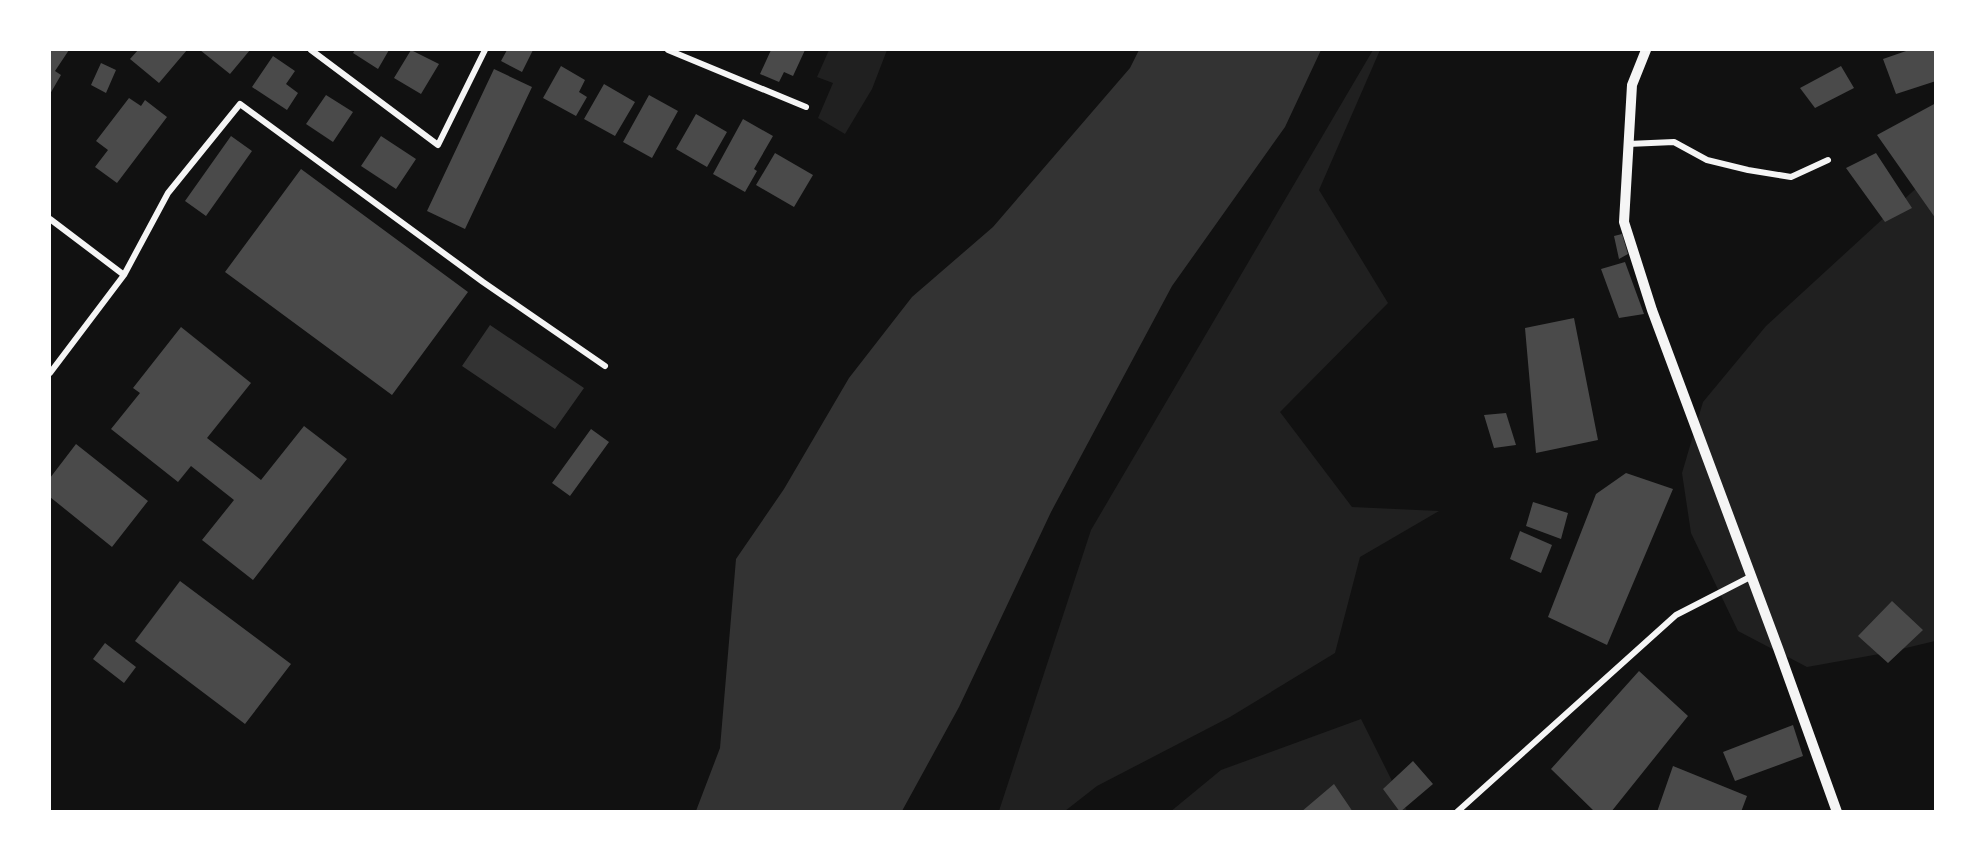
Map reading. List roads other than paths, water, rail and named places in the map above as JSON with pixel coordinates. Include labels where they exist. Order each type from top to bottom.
[{"type":"street","points":[[311,50],[438,145],[485,50]]},
{"type":"street","points":[[668,50],[806,107]]},
{"type":"street","points":[[1646,50],[1632,85],[1624,222],[1652,310],[1752,576],[1837,812]]},
{"type":"street","points":[[50,373],[124,275],[168,193],[240,104],[483,282],[605,366]]},
{"type":"street","points":[[1627,144],[1674,142],[1707,160],[1791,177],[1828,160]]},
{"type":"street","points":[[50,219],[124,275]]},
{"type":"street","points":[[1457,812],[1676,615],[1752,576]]}]
